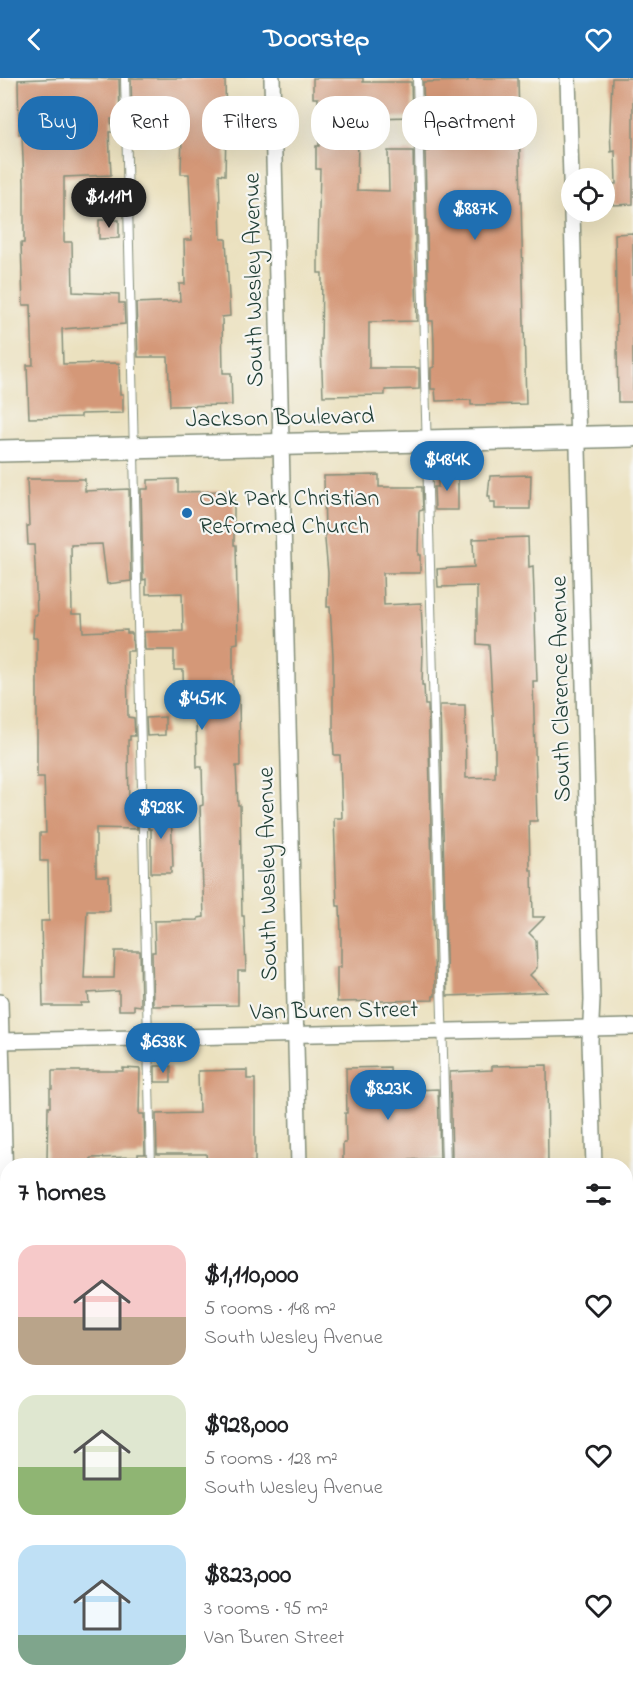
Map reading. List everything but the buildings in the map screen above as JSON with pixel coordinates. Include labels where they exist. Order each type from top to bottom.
[{"type":"street","name":"South Wesley Avenue","points":[[272,78],[299,1158]]},
{"type":"street","name":"South Clarence Avenue","points":[[568,78],[571,168]]},
{"type":"street","name":"South Clarence Avenue","points":[[572,222],[592,1000],[590,1041],[594,1158]]},
{"type":"street","name":"Jackson Boulevard","points":[[0,451],[633,436]]},
{"type":"street","points":[[0,1002],[4,1158]]},
{"type":"street","name":"Van Buren Street","points":[[1,1041],[633,1028]]},
{"type":"lane","points":[[125,78],[151,1158]]},
{"type":"lane","points":[[417,78],[446,1158]]},
{"type":"place","name":"Oak Park Christian Reformed Church","points":[[187,513]]}]
